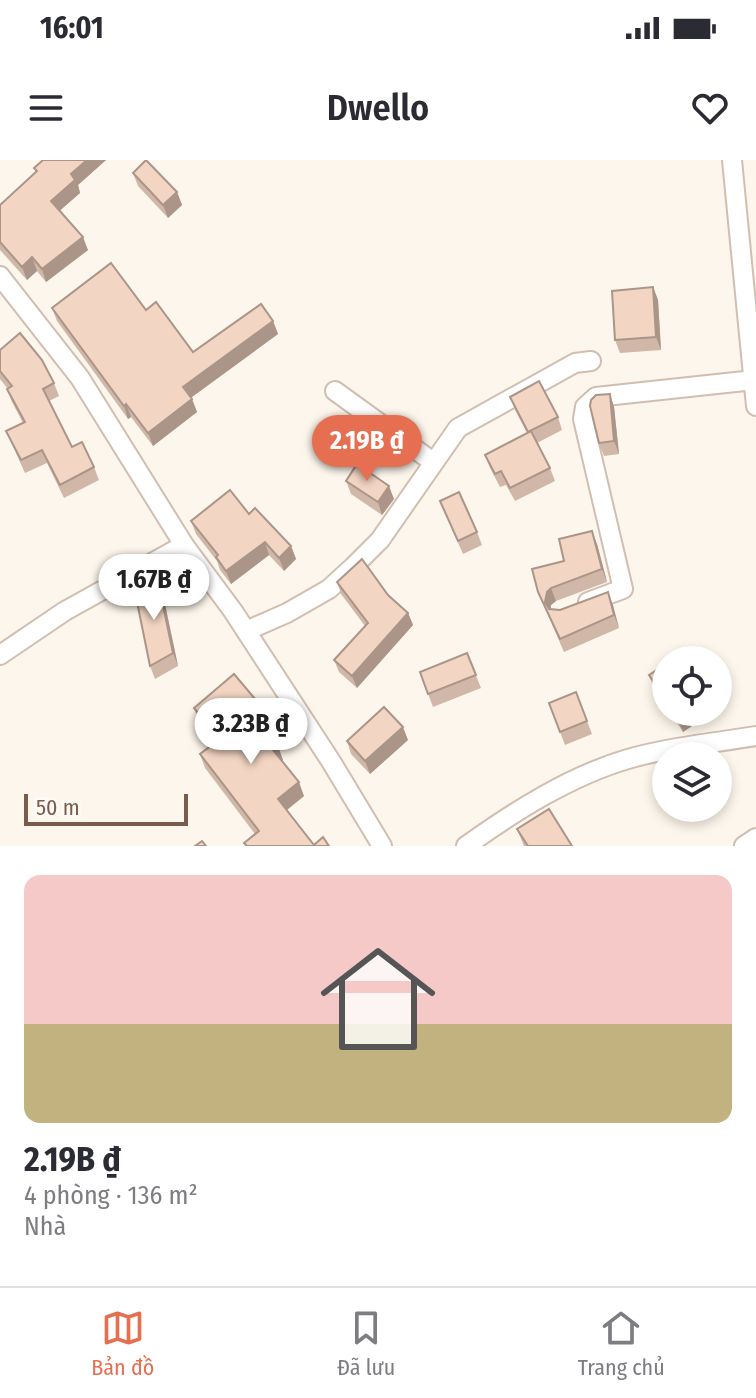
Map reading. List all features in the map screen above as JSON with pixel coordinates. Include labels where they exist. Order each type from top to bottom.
[{"type":"street","points":[[732,160],[756,406]]},
{"type":"street","points":[[0,276],[80,378],[184,545],[246,631],[382,846]]},
{"type":"street","points":[[246,631],[287,613],[329,589],[380,540],[458,428],[553,374],[575,363],[591,361]]},
{"type":"street","points":[[573,607],[623,589],[583,419],[585,407],[596,397],[754,380]]},
{"type":"street","points":[[335,391],[433,462]]},
{"type":"street","points":[[0,655],[65,611],[184,545]]},
{"type":"street","points":[[466,846],[496,824],[583,775],[630,758],[756,736]]},
{"type":"street","points":[[744,846],[756,838]]},
{"type":"building","points":[[43,160],[87,160],[71,174],[75,180],[51,201],[83,237],[42,269],[32,257],[22,267],[0,242],[0,205],[37,171],[34,168]]},
{"type":"building","points":[[146,160],[177,192],[163,205],[133,173]]},
{"type":"building","points":[[111,263],[146,310],[156,302],[193,352],[261,304],[273,321],[183,387],[192,399],[148,433],[126,404],[124,406],[52,308]]},
{"type":"building","points":[[653,287],[656,337],[615,340],[612,291]]},
{"type":"building","points":[[20,333],[42,360],[54,383],[43,389],[72,447],[82,442],[94,467],[60,485],[42,450],[21,460],[6,431],[25,422],[7,389],[12,386],[0,371],[0,350]]},
{"type":"building","points":[[539,381],[558,417],[528,432],[510,397]]},
{"type":"building","points":[[610,394],[614,441],[599,443],[591,400],[596,395]]},
{"type":"building","points":[[531,431],[550,468],[510,488],[501,471],[495,474],[485,455]]},
{"type":"building","points":[[357,464],[389,486],[378,502],[346,481]]},
{"type":"building","points":[[230,490],[249,514],[255,508],[291,546],[279,558],[265,542],[226,571],[216,557],[218,555],[191,521]]},
{"type":"building","points":[[459,492],[477,532],[458,541],[440,501]]},
{"type":"building","points":[[592,531],[602,569],[551,588],[545,602],[549,609],[560,610],[608,592],[614,615],[560,639],[538,592],[532,569],[564,561],[559,539]]},
{"type":"building","points":[[362,559],[388,595],[408,613],[352,676],[334,660],[368,623],[337,582]]},
{"type":"building","points":[[158,582],[173,653],[150,666],[134,587]]},
{"type":"building","points":[[467,653],[476,675],[428,694],[420,672]]},
{"type":"building","points":[[234,674],[256,700],[247,707],[278,746],[273,750],[299,782],[278,799],[314,845],[323,837],[329,846],[247,846],[244,843],[259,831],[200,754],[220,739],[194,708]]},
{"type":"building","points":[[576,692],[587,721],[560,732],[549,703]]},
{"type":"building","points":[[384,707],[403,727],[365,761],[347,741]]},
{"type":"building","points":[[549,809],[572,846],[528,846],[517,829]]}]
